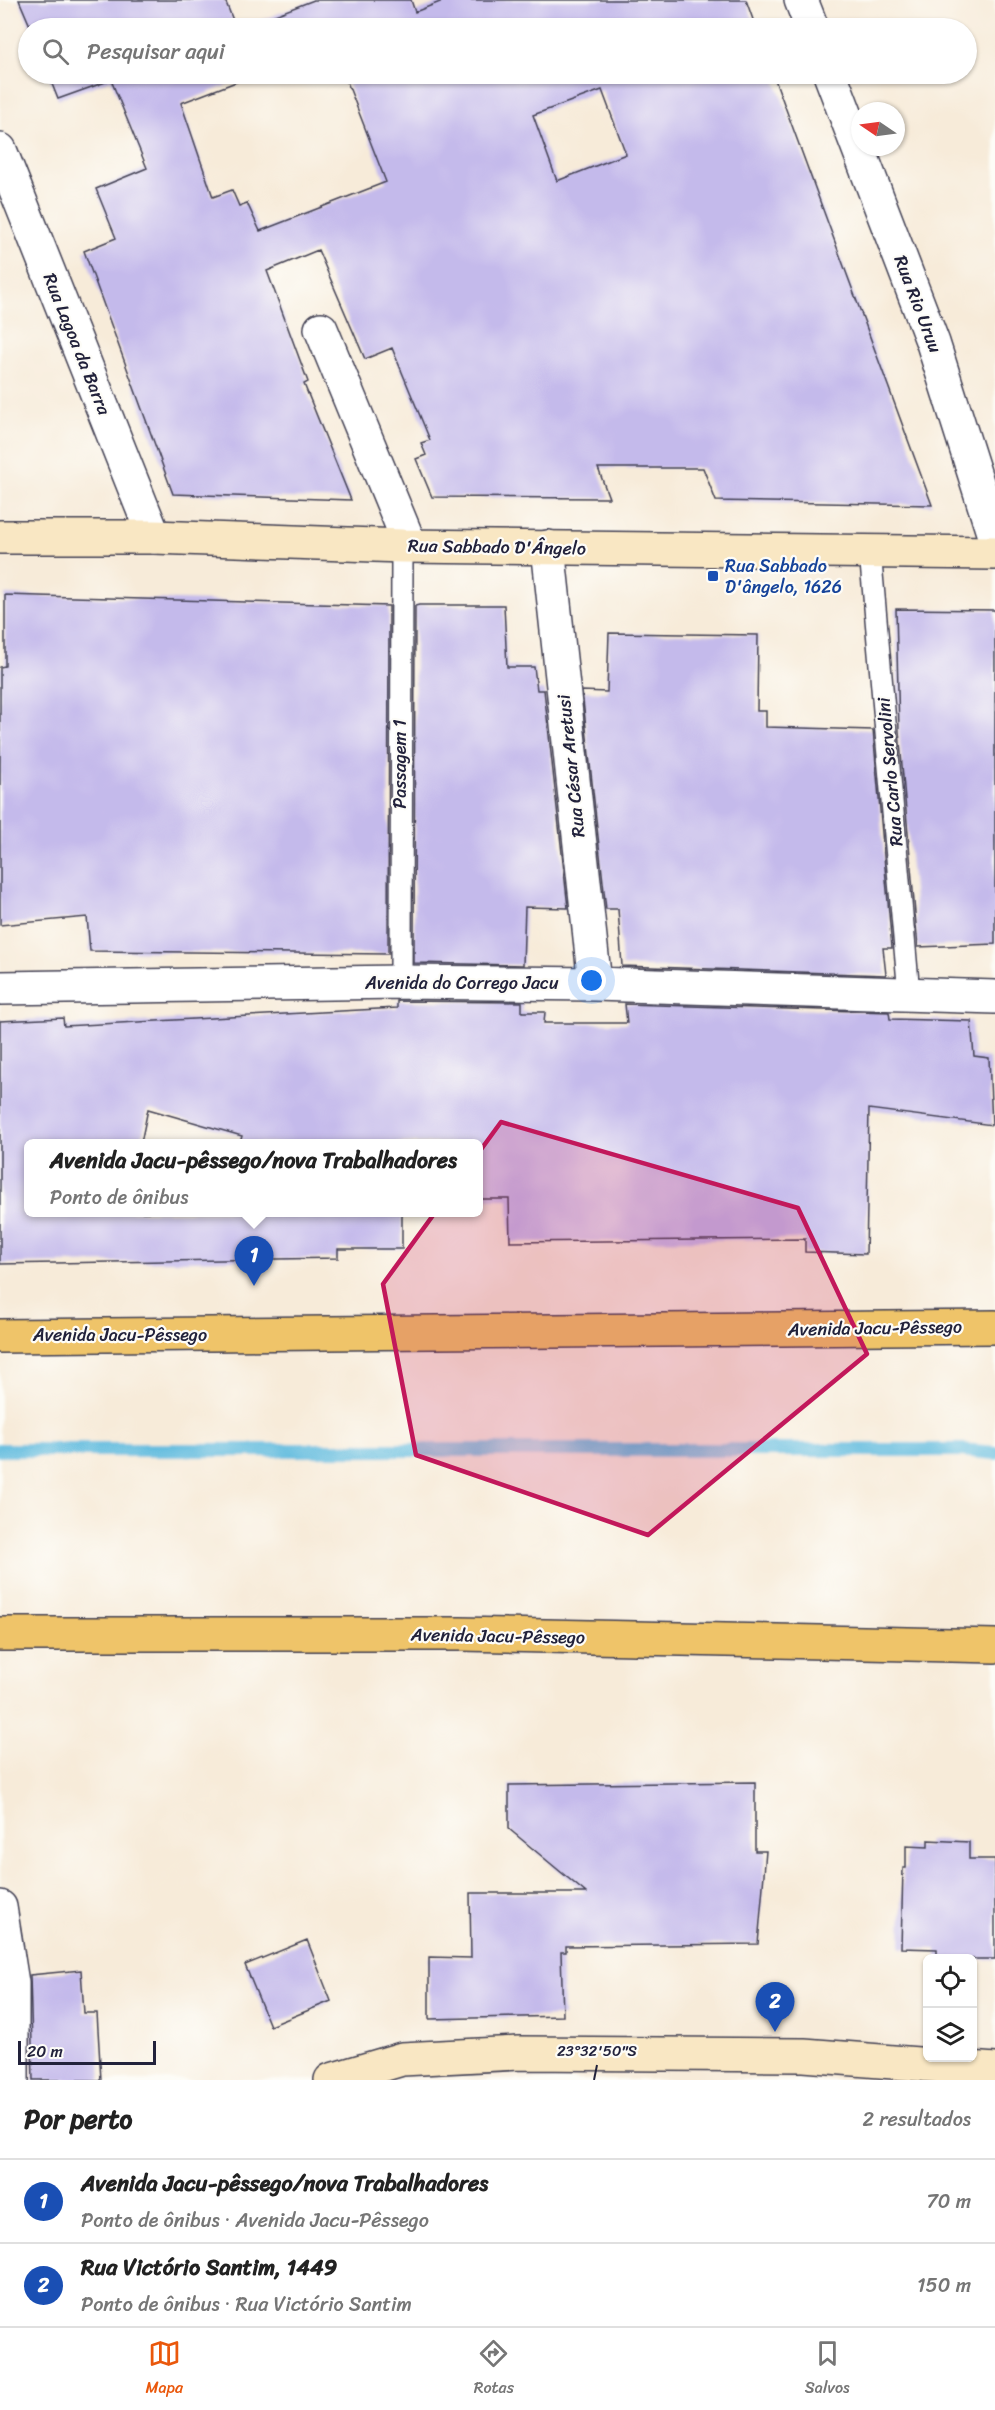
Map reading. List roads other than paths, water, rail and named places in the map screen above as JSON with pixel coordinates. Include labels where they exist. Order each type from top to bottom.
[{"type":"highway","name":"Avenida Jacu-Pêssego","points":[[0,1336],[995,1327]]},
{"type":"highway","name":"Avenida Jacu-Pêssego","points":[[0,1634],[449,1634],[995,1646]]},
{"type":"street","points":[[801,0],[808,18]]},
{"type":"street","name":"Rua Rio Uruu","points":[[834,84],[933,343],[995,538]]},
{"type":"street","name":"Rua Lagoa da Barra","points":[[0,150],[154,537]]},
{"type":"street","points":[[321,329],[406,545]]},
{"type":"street","name":"Rua Sabbado D'Ângelo","points":[[0,537],[154,537],[406,545],[995,554]]},
{"type":"street","name":"Rua César Aretusi","points":[[548,547],[595,984]]},
{"type":"street","name":"Avenida do Corrego Jacu","points":[[0,988],[401,982],[595,984],[995,997]]},
{"type":"street","points":[[0,1906],[12,1983],[12,2080]]},
{"type":"street","points":[[331,2080],[402,2059],[519,2053],[804,2055],[995,2070]]},
{"type":"lane","name":"Passagem 1","points":[[401,982],[406,545]]},
{"type":"lane","name":"Rua Carlo Servolini","points":[[870,551],[909,994]]},
{"type":"waterway","points":[[0,1450],[961,1450],[995,1453]]},
{"type":"place","name":"Rua Sabbado D'ângelo, 1626","points":[[713,576]]},
{"type":"place","name":"Avenida Jacu-pêssego/nova Trabalhadores","points":[[254,1286]]},
{"type":"place","name":"Rua Victório Santim, 1449","points":[[775,2032]]}]
